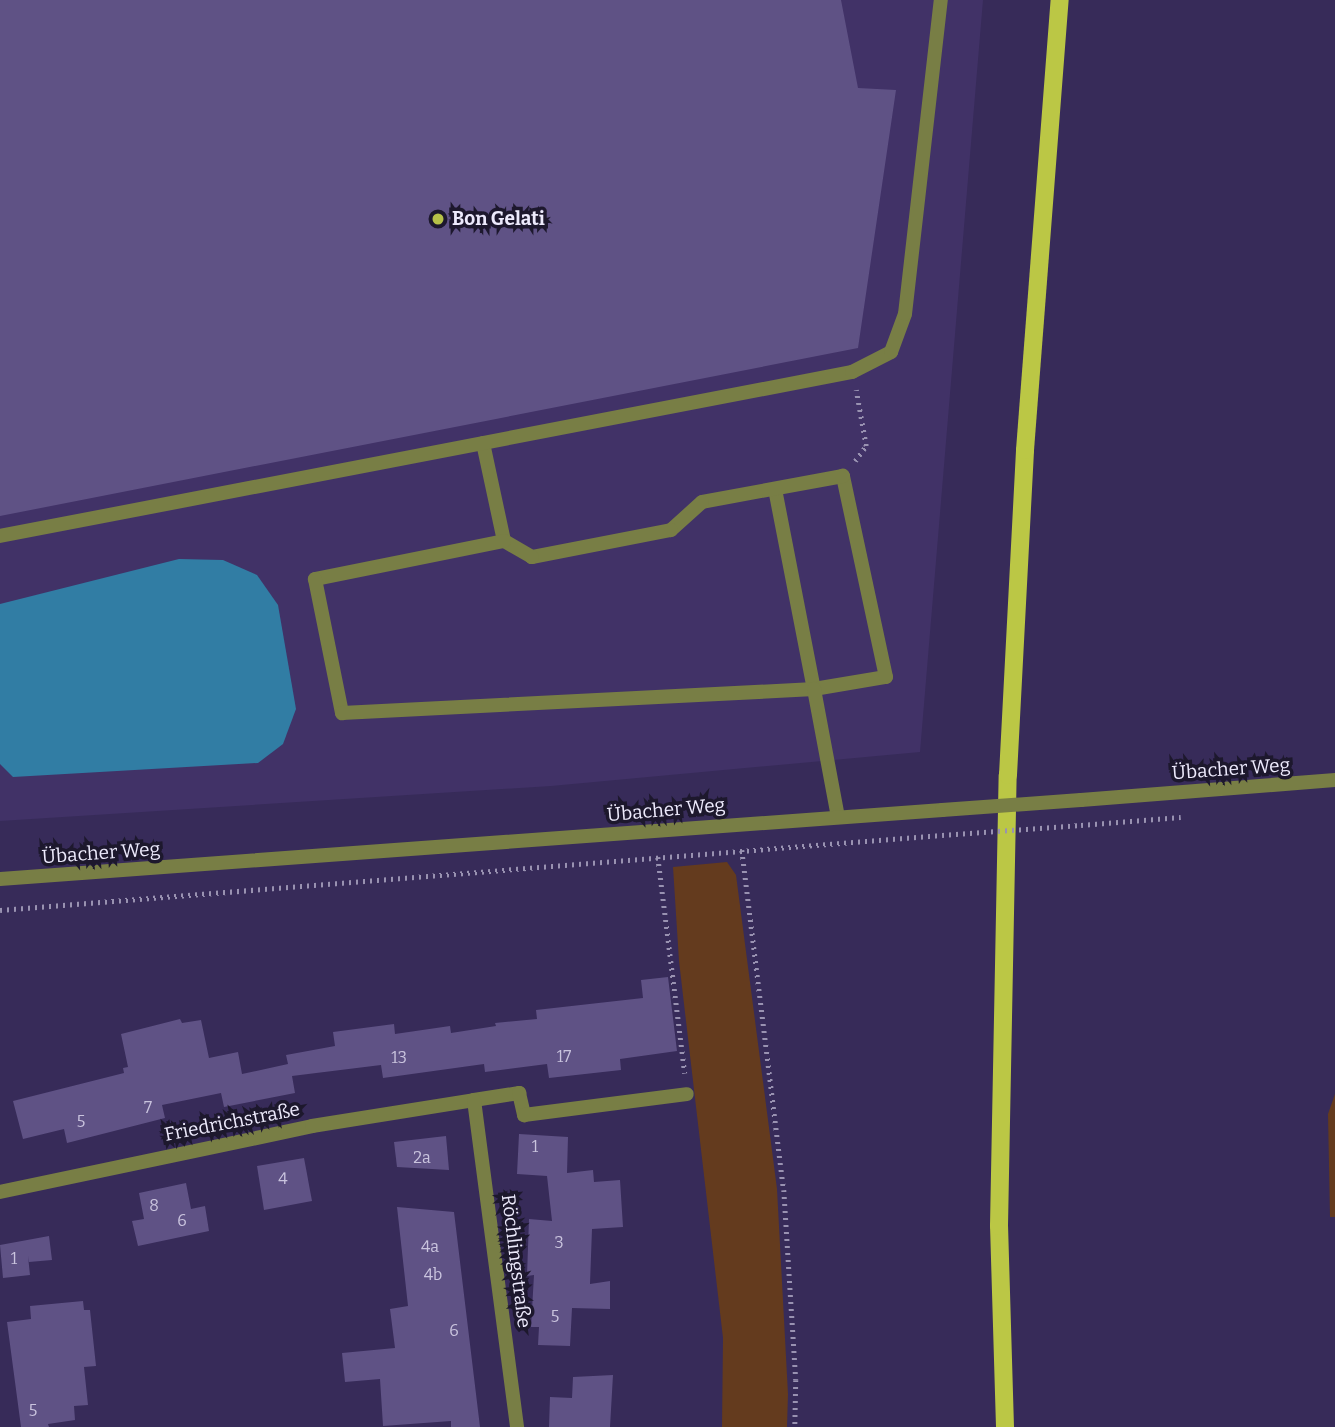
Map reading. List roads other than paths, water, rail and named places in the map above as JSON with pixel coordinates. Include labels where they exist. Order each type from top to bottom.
[{"type":"main road","points":[[1005,1427],[999,1226],[1008,775],[1025,450],[1060,0]]},
{"type":"street","points":[[0,536],[852,372],[891,352],[905,314],[941,0]]},
{"type":"street","points":[[483,443],[505,541]]},
{"type":"street","points":[[843,476],[886,677],[814,689],[342,713],[315,579],[505,541],[532,558],[671,530],[702,502],[843,476]]},
{"type":"street","points":[[775,489],[838,817]]},
{"type":"street","name":"Übacher Weg","points":[[0,879],[1335,780]]},
{"type":"street","name":"Friedrichstraße","points":[[0,1192],[261,1135],[418,1107],[519,1093],[524,1115],[687,1094]]},
{"type":"street","name":"Röchlingstraße","points":[[474,1100],[517,1427]]},
{"type":"water","points":[[179,559],[223,560],[257,575],[278,605],[296,709],[283,744],[258,763],[13,777],[0,764],[0,604]]},
{"type":"place","name":"Bon Gelati","points":[[438,219]]}]
